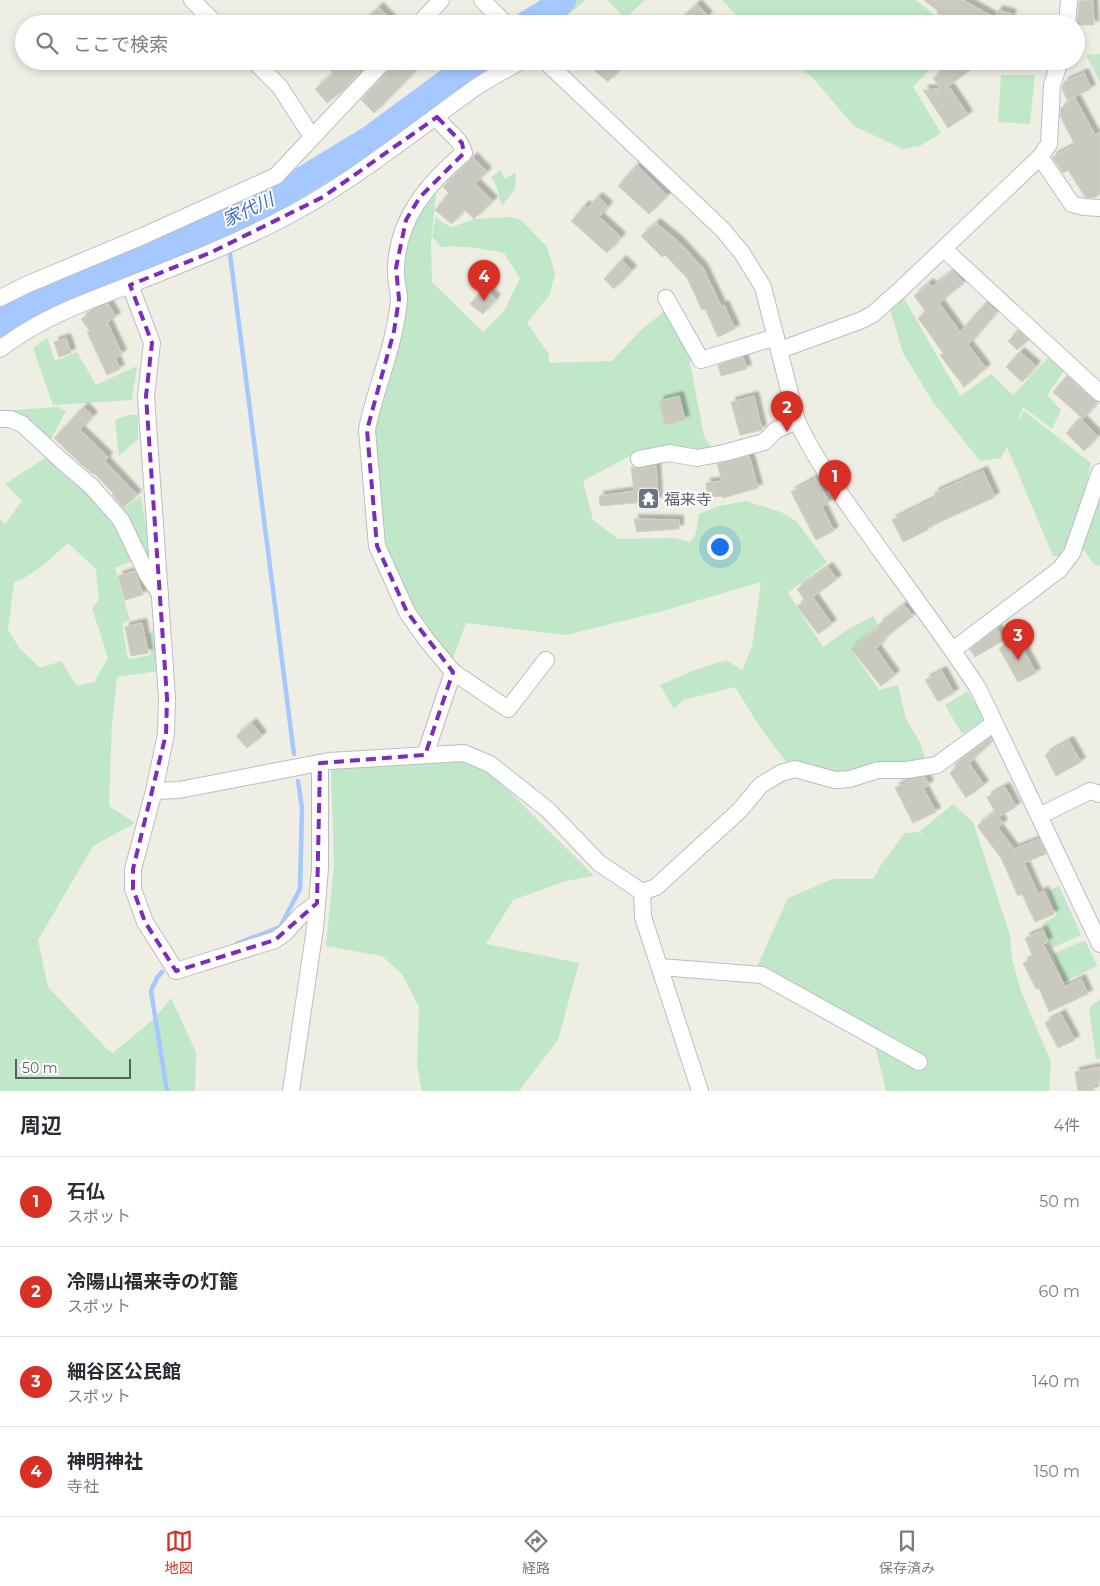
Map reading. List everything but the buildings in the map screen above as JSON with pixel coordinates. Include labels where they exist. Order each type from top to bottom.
[{"type":"street","points":[[192,0],[207,15]]},
{"type":"street","points":[[427,15],[441,0]]},
{"type":"street","points":[[482,0],[497,15]]},
{"type":"street","points":[[1068,15],[1070,0]]},
{"type":"street","points":[[263,70],[280,87],[312,137]]},
{"type":"street","points":[[0,298],[26,284],[152,232],[276,176],[375,70]]},
{"type":"street","points":[[0,349],[32,327],[64,311],[212,252],[274,223],[323,197],[382,158],[474,89],[506,70]]},
{"type":"street","points":[[554,70],[723,230],[742,253],[763,287],[797,422],[812,451],[882,554],[953,650],[978,688],[1100,944]]},
{"type":"street","points":[[666,298],[701,360],[778,344],[862,320],[873,314],[1040,157],[1048,144],[1052,85],[1057,70]]},
{"type":"street","points":[[437,117],[442,126],[462,143],[464,153],[446,168],[420,197],[406,220],[399,245],[396,268],[399,298],[394,330],[370,412],[367,430],[377,546],[407,612],[425,638],[453,672],[508,709],[546,660]]},
{"type":"street","points":[[1040,157],[1072,204],[1100,208]]},
{"type":"street","points":[[944,249],[1100,393]]},
{"type":"street","points":[[130,285],[152,343],[146,396],[167,698],[166,734],[154,791],[133,869],[133,889],[145,922],[176,971],[275,940],[285,933],[300,915],[317,903]]},
{"type":"street","points":[[0,418],[10,419],[22,424],[62,462],[91,486],[121,520],[147,574],[161,596]]},
{"type":"street","points":[[638,459],[669,453],[697,458],[724,453],[764,442],[776,430],[797,422]]},
{"type":"street","points":[[953,650],[1060,569],[1072,553],[1100,472]]},
{"type":"street","points":[[425,754],[453,672]]},
{"type":"street","points":[[642,892],[656,887],[740,810],[761,784],[781,773],[795,769],[834,780],[850,779],[878,770],[907,770],[937,765],[994,723]]},
{"type":"street","points":[[154,791],[179,790],[320,763],[425,754],[464,753],[490,764],[548,810],[599,863],[642,892]]},
{"type":"street","points":[[291,1091],[316,928],[320,868],[320,763]]},
{"type":"street","points":[[1039,816],[1090,791],[1100,794]]},
{"type":"street","points":[[642,892],[643,917],[700,1091]]},
{"type":"street","points":[[660,967],[762,976],[919,1062]]},
{"type":"highlighted area","points":[[437,117],[462,143],[464,153],[420,197],[406,220],[396,268],[399,299],[394,331],[367,430],[377,546],[407,612],[453,672],[425,755],[320,763],[317,903],[275,940],[176,971],[145,922],[133,889],[133,869],[166,734],[167,698],[146,396],[152,343],[130,285],[212,252],[323,197]]},
{"type":"green space","points":[[563,0],[586,0],[568,15],[549,15]]},
{"type":"green space","points":[[607,0],[645,0],[628,15],[622,15]]},
{"type":"green space","points":[[722,0],[916,0],[934,15],[736,15]]},
{"type":"green space","points":[[1100,54],[1100,82],[1086,55]]},
{"type":"green space","points":[[803,70],[929,70],[913,87],[941,133],[920,146],[903,149],[854,126],[813,78]]},
{"type":"green space","points":[[1001,75],[1035,75],[1030,124],[998,122]]},
{"type":"green space","points":[[500,170],[505,179],[516,172],[515,189],[502,206],[497,188],[491,178]]},
{"type":"green space","points":[[436,194],[431,243],[432,282],[483,332],[504,311],[520,278],[504,253],[465,247],[442,247],[432,237],[436,217],[452,227],[474,219],[509,217],[521,220],[547,247],[555,274],[551,293],[527,323],[549,354],[549,363],[612,361],[641,330],[667,309],[692,356],[690,363],[704,436],[712,448],[697,453],[667,449],[630,456],[583,481],[593,520],[618,539],[673,538],[690,542],[695,536],[699,514],[719,506],[746,501],[781,512],[797,522],[827,562],[788,593],[823,647],[847,630],[873,616],[878,625],[851,649],[879,690],[898,685],[906,719],[920,742],[927,764],[835,780],[792,770],[760,727],[735,687],[683,700],[674,709],[660,685],[690,672],[726,660],[742,670],[752,647],[761,582],[659,612],[566,635],[466,623],[451,664],[400,596],[377,546],[369,419],[379,383],[396,266],[420,197]]},
{"type":"green space","points":[[901,293],[960,396],[991,374],[1013,395],[1048,358],[1065,370],[1047,395],[1061,410],[1052,429],[1023,407],[1017,422],[1024,411],[1091,463],[1083,498],[1063,556],[1053,556],[1007,447],[1001,458],[980,461],[933,402],[903,353],[889,306]]},
{"type":"green space","points":[[47,338],[55,361],[77,352],[96,385],[137,366],[132,400],[53,405],[33,348]]},
{"type":"green space","points":[[57,407],[66,411],[51,439],[65,459],[0,411]]},
{"type":"green space","points":[[128,415],[138,415],[138,439],[119,456],[115,420]]},
{"type":"green space","points":[[48,456],[113,515],[135,560],[115,568],[130,620],[122,623],[127,655],[130,659],[151,655],[148,635],[156,628],[159,671],[117,677],[112,724],[109,806],[135,823],[93,846],[38,940],[48,987],[113,1053],[155,1018],[171,998],[196,1052],[195,1091],[0,1091],[0,519],[5,524],[22,501],[5,484]],"holes":[[[68,543],[96,569],[99,600],[92,608],[108,658],[94,682],[77,686],[61,661],[40,668],[20,649],[8,630],[14,582],[36,571]]]},
{"type":"green space","points":[[1100,486],[1100,566],[1094,564],[1082,548]]},
{"type":"green space","points":[[141,496],[153,576],[120,511]]},
{"type":"green space","points":[[968,691],[985,719],[962,734],[945,705]]},
{"type":"green space","points":[[473,757],[594,876],[566,881],[513,900],[486,944],[579,963],[558,1040],[519,1091],[422,1091],[417,1065],[419,1007],[402,974],[382,956],[326,946],[334,865],[331,770],[365,759]]},
{"type":"green space","points":[[953,804],[973,822],[1010,935],[1012,959],[1021,991],[1051,1062],[1049,1091],[886,1091],[873,1037],[756,969],[788,898],[833,879],[873,879],[905,833],[919,832],[923,837],[920,831]]},
{"type":"green space","points":[[1059,886],[1081,935],[1052,948],[1042,924],[1057,915],[1048,891]]},
{"type":"green space","points":[[1085,940],[1097,966],[1064,982],[1053,954]]},
{"type":"green space","points":[[1100,999],[1100,1058],[1096,1060],[1089,1008]]},
{"type":"waterway","name":"家代川","points":[[543,15],[562,0]]},
{"type":"waterway","name":"家代川","points":[[0,323],[38,302],[219,225],[268,202],[371,139],[465,70]]},
{"type":"waterway","points":[[219,225],[225,236]]},
{"type":"waterway","points":[[230,254],[294,754]]},
{"type":"waterway","points":[[236,944],[280,927],[300,889],[302,808],[298,781]]},
{"type":"waterway","points":[[162,972],[151,991],[167,1091]]},
{"type":"place","name":"神明神社","points":[[484,301]]},
{"type":"place","name":"冷陽山福来寺の灯籠","points":[[787,432]]},
{"type":"place","name":"福来寺","points":[[648,499]]},
{"type":"place","name":"石仏","points":[[835,501]]},
{"type":"place","name":"細谷区公民館","points":[[1018,660]]}]
